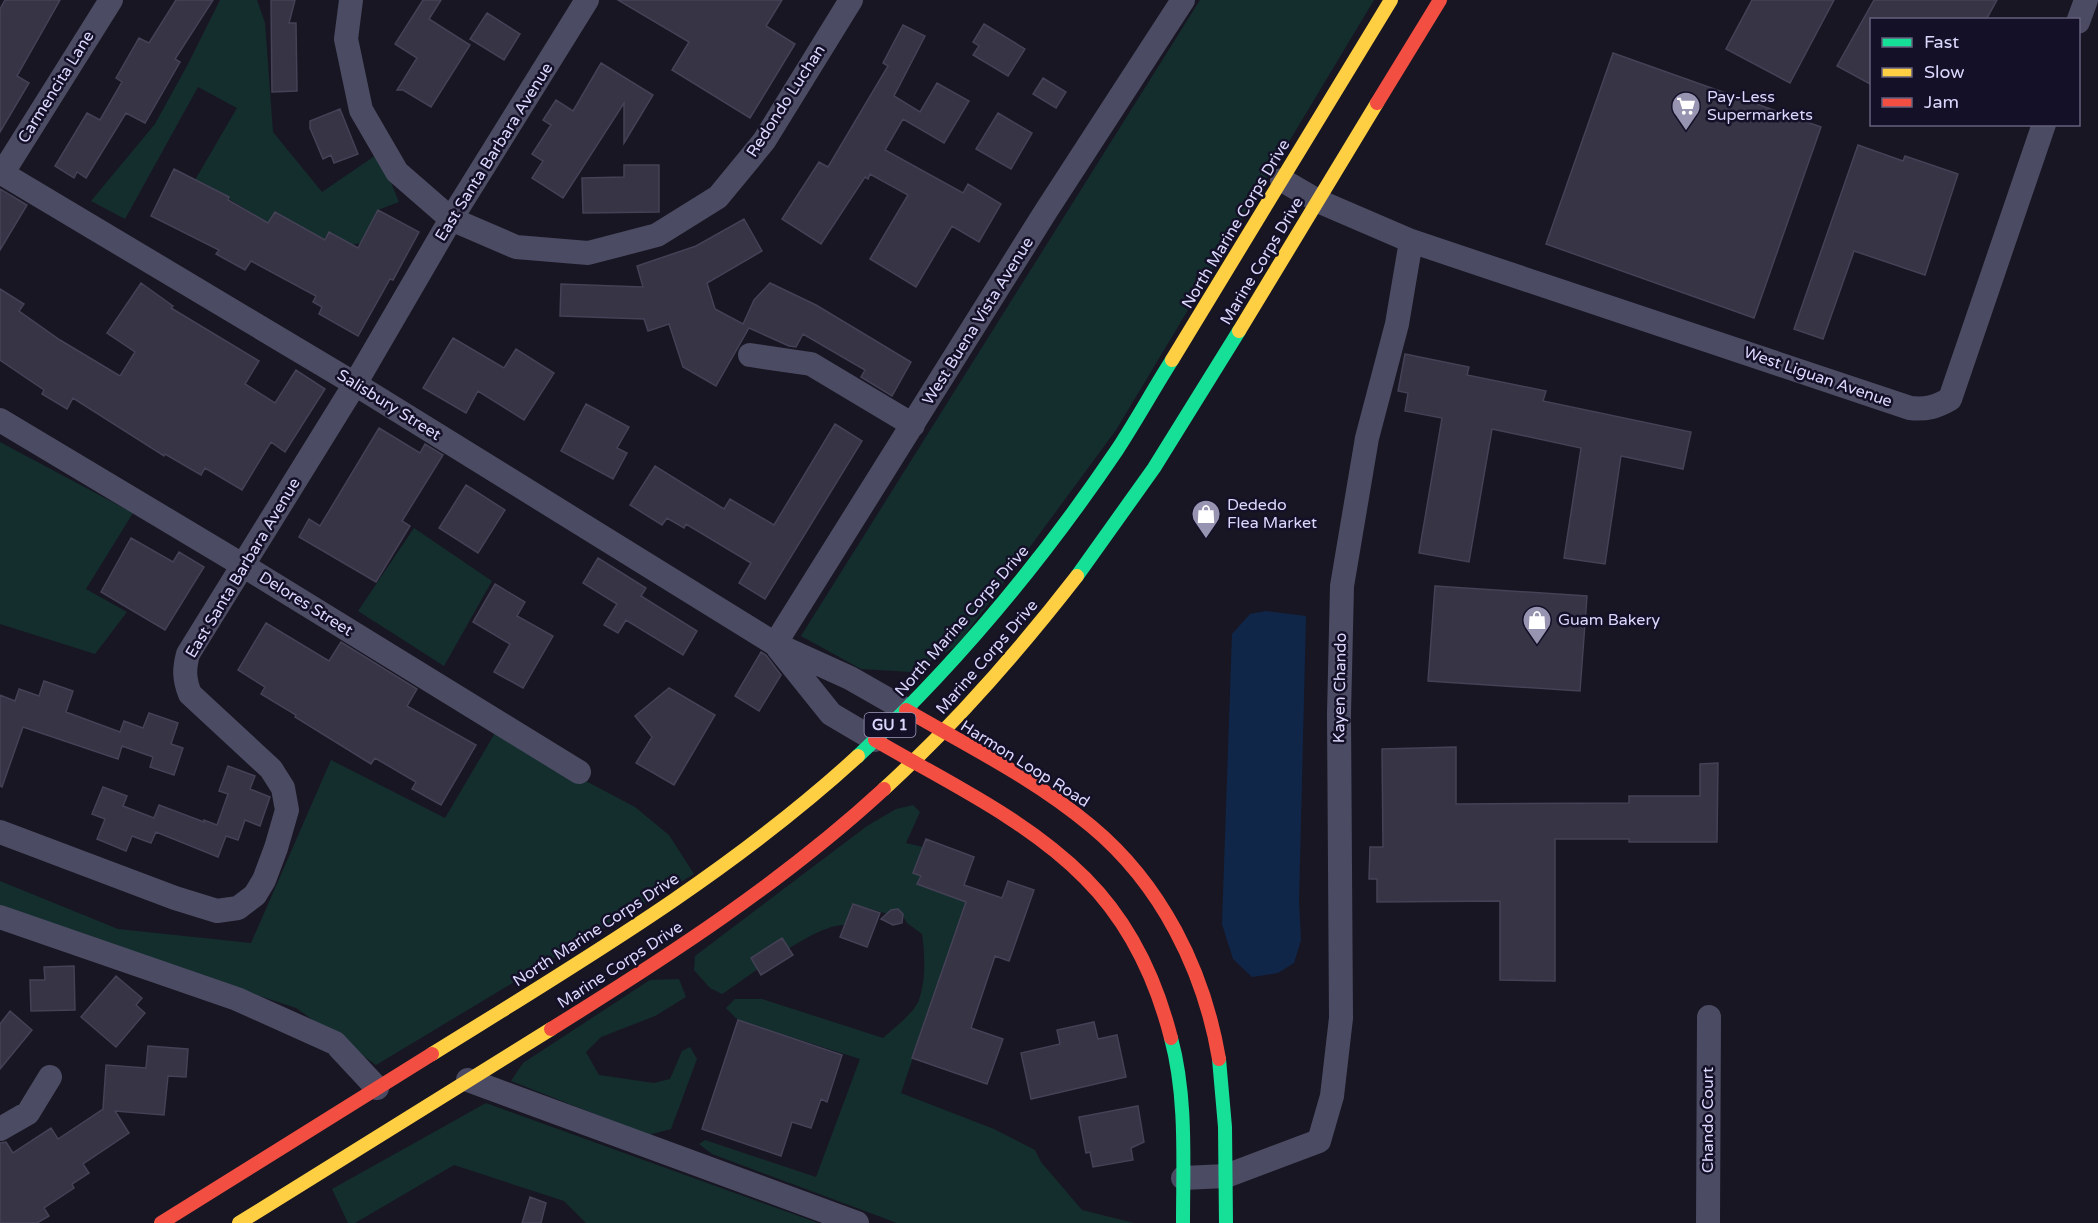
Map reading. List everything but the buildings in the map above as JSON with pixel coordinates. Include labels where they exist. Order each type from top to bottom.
[{"type":"main road","name":"North Marine Corps Drive","points":[[161,1223],[659,912],[801,805],[906,710],[985,624],[1052,541],[1084,497],[1150,398],[1391,0]]},
{"type":"main road","name":"Marine Corps Drive","points":[[239,1223],[633,978],[730,912],[827,837],[943,732],[1050,610],[1118,521],[1185,420],[1440,0]]},
{"type":"main road","name":"Harmon Loop Road","points":[[906,710],[1051,796],[1092,826],[1126,859],[1153,895],[1179,936],[1199,980],[1213,1023],[1221,1067],[1225,1123],[1226,1223]]},
{"type":"main road","points":[[875,740],[1027,832],[1064,859],[1094,888],[1119,920],[1142,957],[1159,995],[1171,1034],[1182,1113],[1184,1223]]},
{"type":"street","name":"Carmencita Lane","points":[[1,173],[111,0]]},
{"type":"street","name":"Redondo Luchan","points":[[351,0],[346,39],[361,110],[397,172],[452,219],[516,247],[588,253],[657,236],[718,197],[764,141],[851,0]]},
{"type":"street","name":"East Santa Barbara Avenue","points":[[0,832],[175,898],[217,911],[238,908],[255,895],[264,880],[288,810],[283,788],[271,769],[190,694],[185,681],[184,668],[188,654],[244,566],[452,219],[587,0]]},
{"type":"street","name":"West Buena Vista Avenue","points":[[775,644],[1183,0]]},
{"type":"street","points":[[2080,19],[2086,0]]},
{"type":"street","name":"West Liguan Avenue","points":[[1411,241],[1910,408],[1924,410],[1950,399],[2043,126]]},
{"type":"street","name":"Salisbury Street","points":[[1,173],[355,384],[775,644],[850,678],[906,710]]},
{"type":"street","points":[[1282,180],[1318,201],[1411,241]]},
{"type":"street","name":"Kayen Chando","points":[[1183,1178],[1226,1176],[1319,1141],[1332,1096],[1341,1018],[1339,714],[1342,586],[1367,438],[1397,324],[1411,241]]},
{"type":"street","points":[[750,355],[811,364],[913,425]]},
{"type":"street","name":"Delores Street","points":[[0,420],[244,566],[579,772]]},
{"type":"street","name":"Salisbury Street","points":[[775,644],[831,714],[875,740]]},
{"type":"street","points":[[0,916],[237,999],[335,1043],[378,1088]]},
{"type":"street","name":"Chando Court","points":[[1708,1223],[1709,1017]]},
{"type":"street","points":[[0,1129],[27,1113],[50,1077]]},
{"type":"street","points":[[468,1080],[857,1223]]},
{"type":"green space","points":[[220,0],[257,0],[265,23],[273,132],[322,192],[379,153],[399,202],[378,210],[361,243],[351,245],[329,233],[325,240],[275,212],[268,223],[195,180],[237,108],[198,87],[125,219],[91,201],[155,124]]},
{"type":"green space","points":[[1200,0],[1374,0],[1116,430],[957,646],[911,672],[861,669],[801,636]]},
{"type":"green space","points":[[0,442],[133,513],[86,589],[127,612],[95,654],[0,624]]},
{"type":"green space","points":[[414,528],[492,581],[444,666],[358,611]]},
{"type":"green space","points":[[495,733],[635,807],[669,835],[694,874],[376,1065],[296,1008],[0,910],[0,881],[118,929],[251,943],[331,760],[445,818]]},
{"type":"green space","points":[[913,805],[920,812],[906,843],[923,847],[914,873],[921,876],[918,884],[966,901],[901,1093],[994,1129],[1035,1150],[1041,1162],[1082,1210],[1134,1223],[897,1223],[712,1154],[699,1144],[705,1140],[816,1177],[860,1059],[738,1020],[726,1008],[735,999],[762,999],[883,1038],[908,1015],[919,1000],[924,967],[922,934],[907,923],[899,910],[891,910],[888,914],[853,904],[845,925],[832,927],[800,941],[722,994],[710,988],[694,970],[695,956],[867,826],[896,809]]},
{"type":"green space","points":[[679,979],[686,997],[655,1016],[601,1037],[586,1052],[599,1075],[654,1083],[670,1079],[682,1051],[690,1047],[697,1059],[671,1129],[648,1135],[511,1081],[523,1063],[650,980]]},
{"type":"green space","points":[[486,1103],[818,1223],[586,1223],[564,1201],[454,1165],[355,1223],[348,1223],[332,1189]]},
{"type":"water","points":[[1266,611],[1306,616],[1299,902],[1301,940],[1294,963],[1278,973],[1252,977],[1233,959],[1222,924],[1232,634],[1250,614]]},
{"type":"traffic: fast","points":[[1077,576],[1154,468],[1239,331]]},
{"type":"traffic: fast","points":[[858,756],[929,685],[1028,572],[1117,450],[1172,360]]},
{"type":"traffic: fast","points":[[1171,1038],[1182,1106],[1183,1223]]},
{"type":"traffic: fast","points":[[1219,1059],[1225,1127],[1226,1223]]},
{"type":"traffic: slow","points":[[1172,360],[1391,0]]},
{"type":"traffic: slow","points":[[1239,331],[1377,103]]},
{"type":"traffic: slow","points":[[884,789],[985,687],[1077,576]]},
{"type":"traffic: slow","points":[[432,1054],[598,950],[706,878],[809,799],[858,756]]},
{"type":"traffic: slow","points":[[239,1223],[551,1029]]},
{"type":"traffic: jam","points":[[1377,103],[1440,0]]},
{"type":"traffic: jam","points":[[906,710],[1047,793],[1091,826],[1116,849],[1138,874],[1176,931],[1203,993],[1219,1059]]},
{"type":"traffic: jam","points":[[875,740],[1012,819],[1062,857],[1085,878],[1115,913],[1139,952],[1157,994],[1171,1038]]},
{"type":"traffic: jam","points":[[551,1029],[681,946],[765,887],[806,856],[884,789]]},
{"type":"traffic: jam","points":[[161,1223],[432,1054]]},
{"type":"place","name":"Pay-Less Supermarkets","points":[[1686,132]]},
{"type":"place","name":"Dededo Flea Market","points":[[1206,540]]},
{"type":"place","name":"Guam Bakery","points":[[1537,646]]}]
